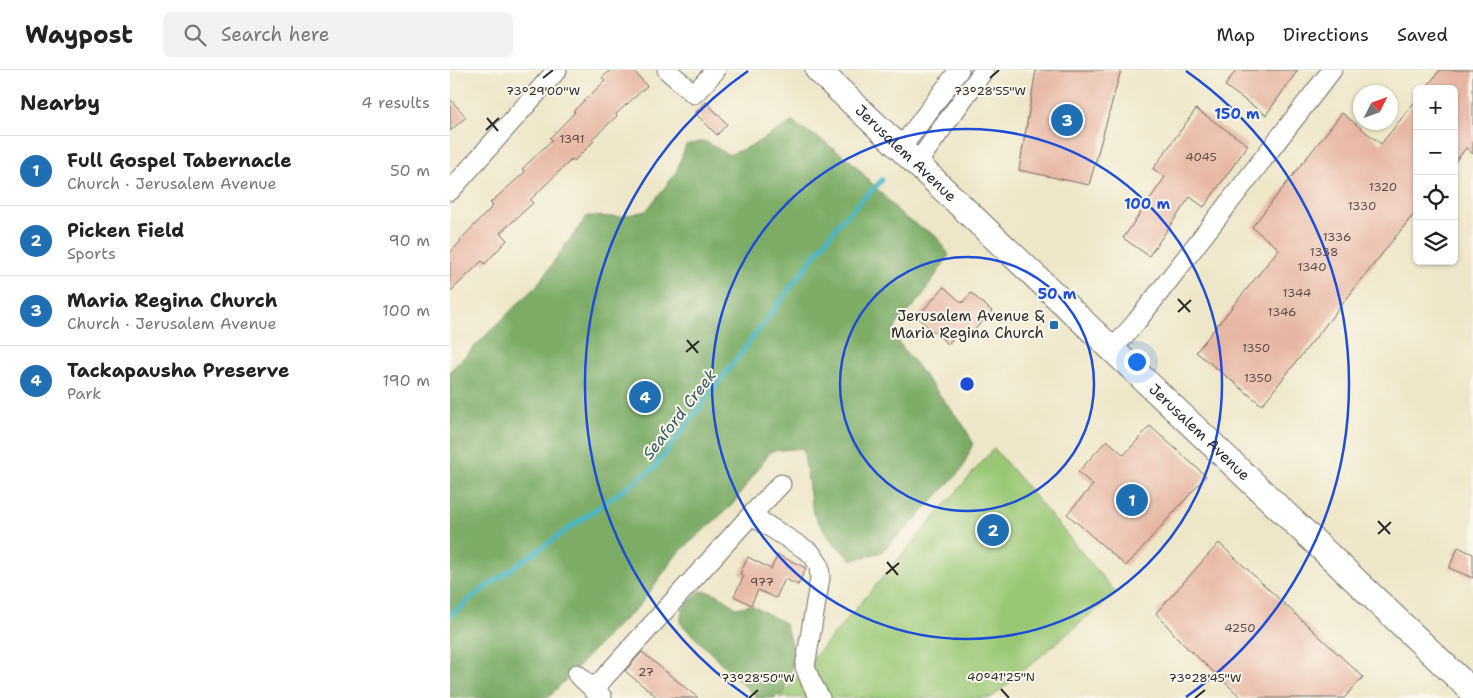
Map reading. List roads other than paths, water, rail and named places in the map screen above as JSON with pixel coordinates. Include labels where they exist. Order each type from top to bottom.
[{"type":"main road","name":"Jerusalem Avenue","points":[[818,70],[1473,692]]},
{"type":"street","points":[[450,191],[557,70]]},
{"type":"street","points":[[667,70],[694,94],[716,70]]},
{"type":"street","points":[[909,156],[959,70]]},
{"type":"street","points":[[909,156],[984,70]]},
{"type":"street","points":[[1112,349],[1137,321],[1332,70]]},
{"type":"street","points":[[576,674],[598,694],[751,515],[781,484]]},
{"type":"street","points":[[751,515],[811,553],[818,565],[820,578],[805,667],[820,698]]},
{"type":"waterway","name":"Seaford Creek","points":[[450,616],[475,595],[654,468],[841,221],[882,180]]},
{"type":"place","name":"Maria Regina Church","points":[[1067,120]]},
{"type":"place","name":"Jerusalem Avenue & Maria Regina Church","points":[[1054,325]]},
{"type":"place","name":"Tackapausha Preserve","points":[[645,397]]},
{"type":"place","name":"Full Gospel Tabernacle","points":[[1132,500]]},
{"type":"place","name":"Picken Field","points":[[993,530]]}]
